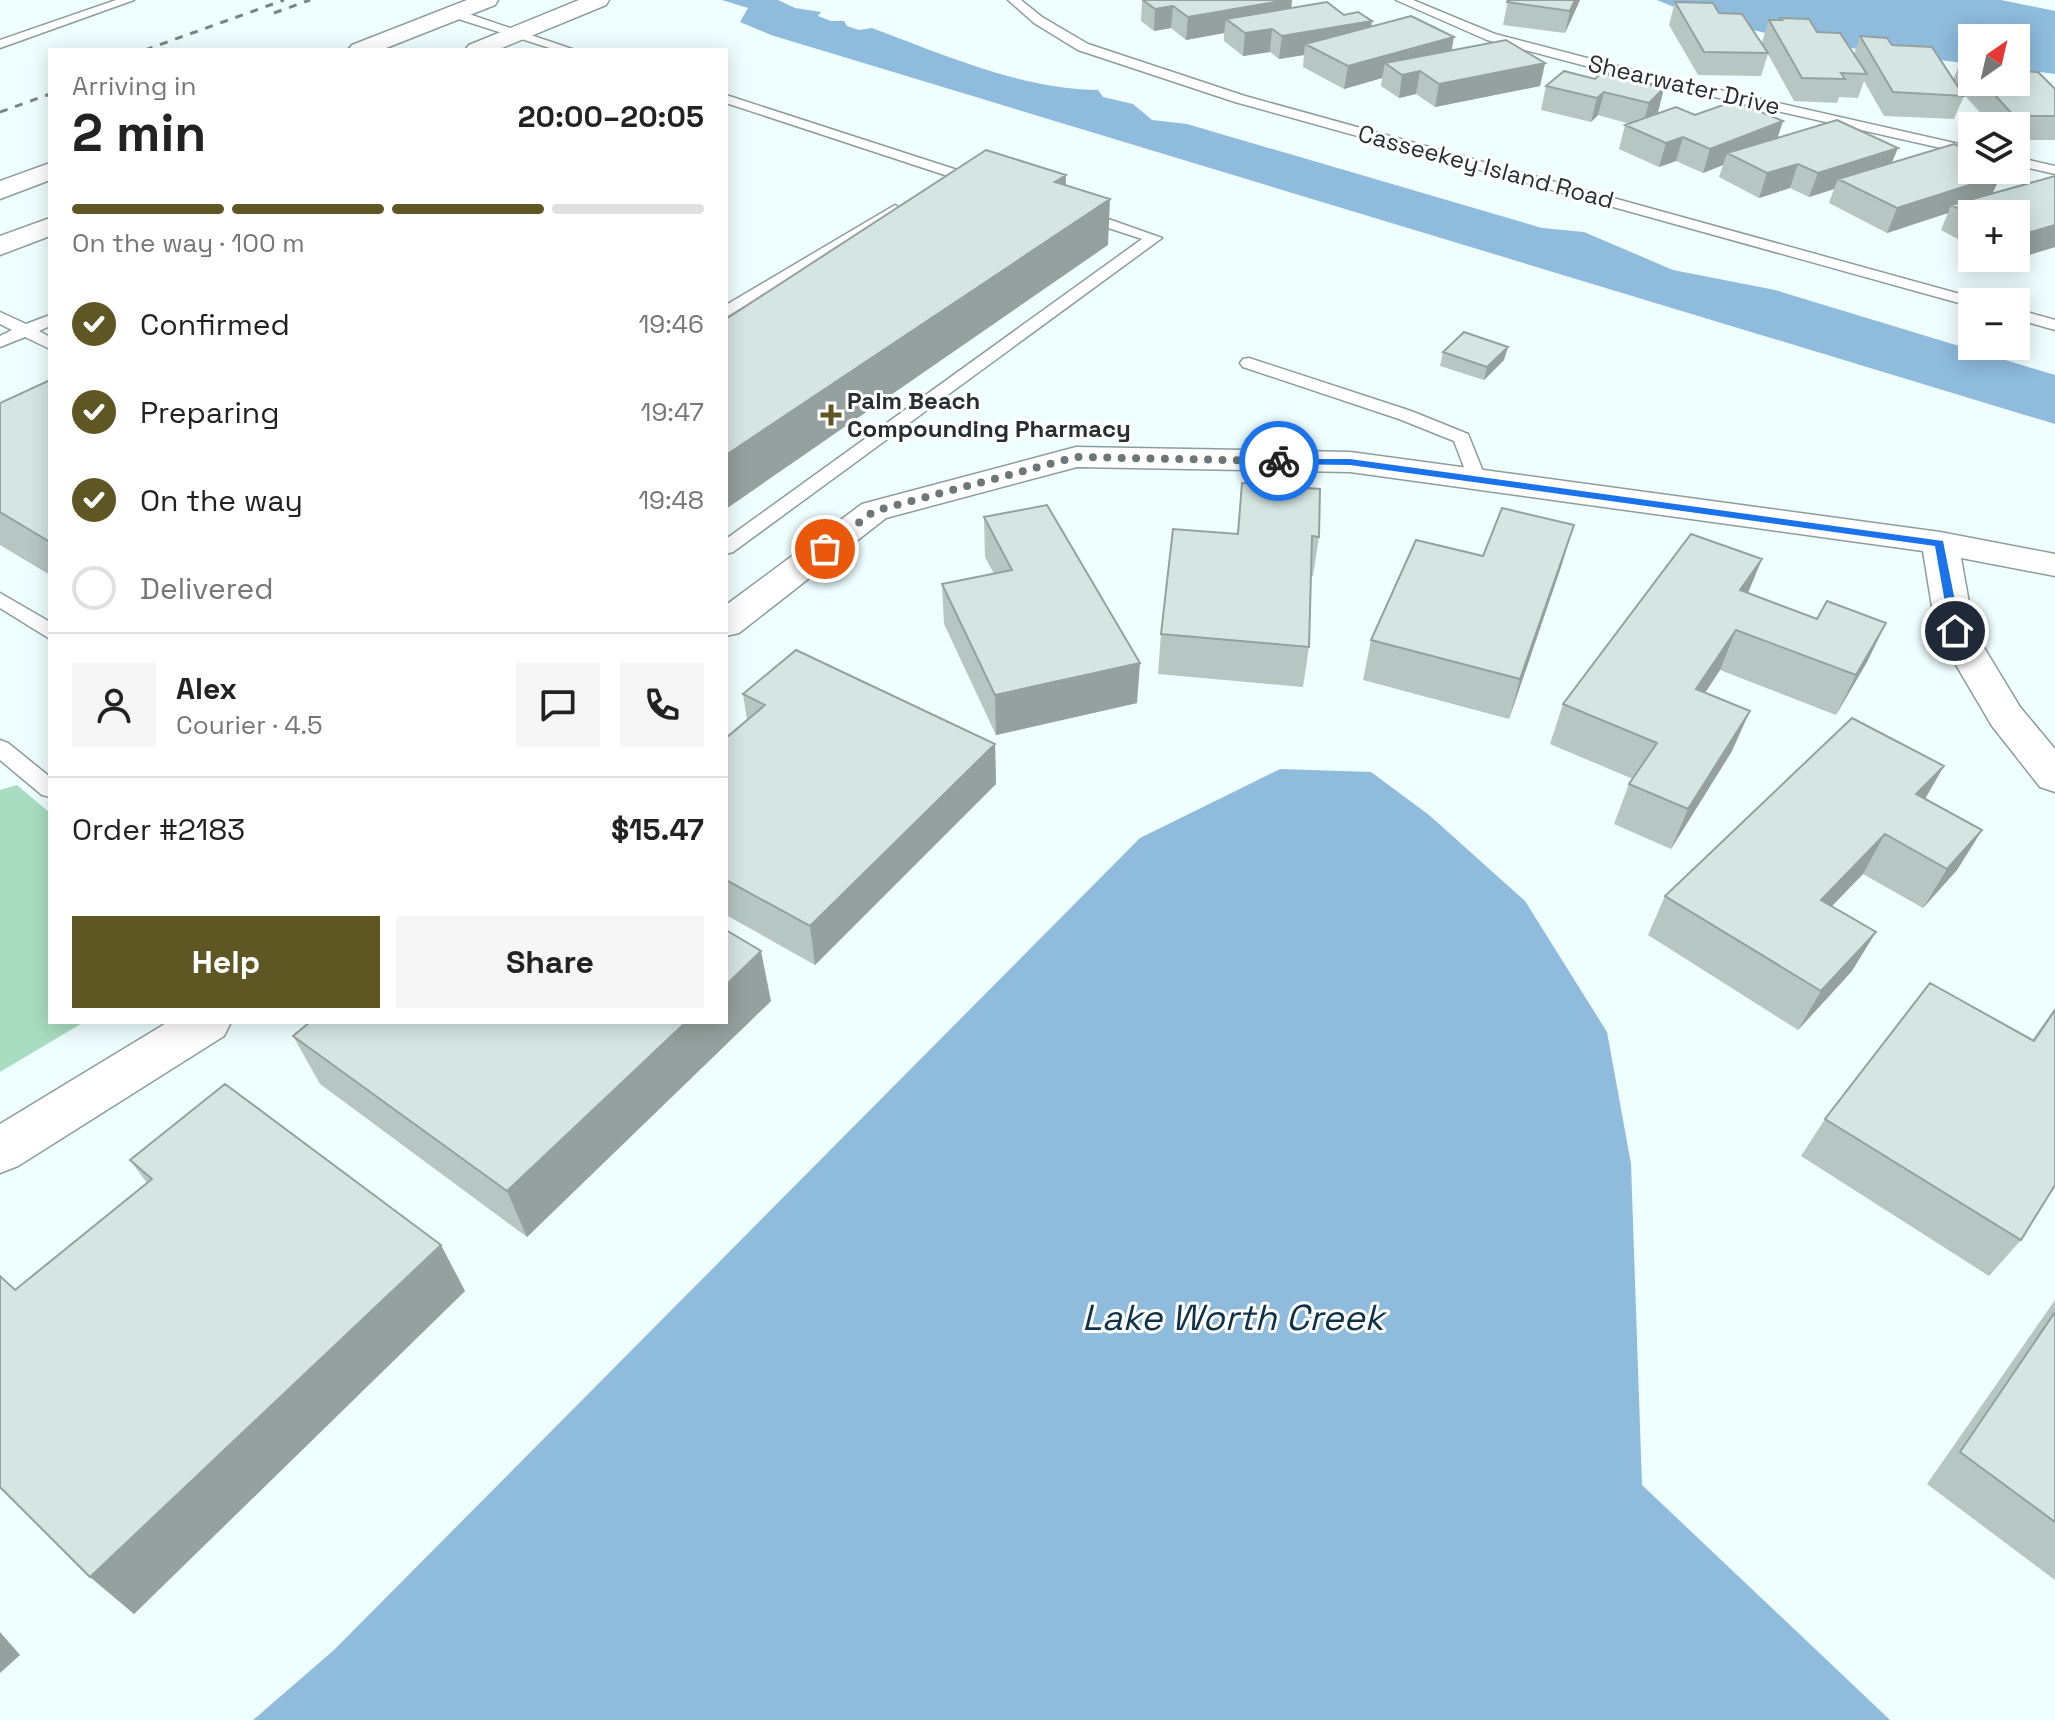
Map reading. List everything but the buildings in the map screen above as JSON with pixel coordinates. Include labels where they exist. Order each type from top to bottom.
[{"type":"street","points":[[365,48],[487,0]]},
{"type":"street","points":[[482,48],[598,0]]},
{"type":"street","points":[[0,191],[48,172]]},
{"type":"street","points":[[0,246],[48,227]]},
{"type":"street","points":[[728,622],[874,511],[1076,457],[1350,462],[1940,543],[2055,565]]},
{"type":"street","points":[[1940,543],[1955,631],[2006,716],[2055,777]]},
{"type":"street","points":[[0,1151],[204,1024]]},
{"type":"lane","points":[[0,44],[128,0]]},
{"type":"lane","name":"Casseekey Island Road","points":[[1014,0],[1038,20],[1083,47],[1240,99],[1958,298]]},
{"type":"lane","name":"Shearwater Drive","points":[[1402,0],[1491,37],[1609,68],[1958,148]]},
{"type":"lane","points":[[453,13],[562,48]]},
{"type":"lane","points":[[728,100],[949,178],[1002,189]]},
{"type":"lane","points":[[2030,164],[2055,170]]},
{"type":"lane","points":[[728,311],[916,198]]},
{"type":"lane","points":[[728,547],[1154,238],[1062,208]]},
{"type":"lane","points":[[0,317],[48,343]]},
{"type":"lane","points":[[2030,318],[2055,325]]},
{"type":"lane","points":[[0,342],[48,321]]},
{"type":"lane","points":[[1249,363],[1405,415],[1462,438],[1477,479]]},
{"type":"lane","points":[[0,599],[48,631]]},
{"type":"lane","points":[[0,748],[48,787]]},
{"type":"green space","points":[[17,785],[48,811],[48,1024],[81,1024],[0,1072],[0,790]]},
{"type":"water","points":[[722,0],[778,0],[795,8],[821,12],[818,16],[831,21],[844,21],[847,26],[859,30],[872,28],[983,69],[1040,84],[1098,90],[1103,97],[1133,104],[1152,120],[1187,124],[1542,228],[1584,232],[1673,270],[1775,290],[1958,346],[1958,360],[2006,360],[2055,375],[2055,424],[771,35],[740,22],[748,8]]},
{"type":"water","points":[[1657,0],[2001,0],[2055,11],[2055,74],[2030,71],[2030,24],[1958,24],[1958,62],[1812,42],[1731,25]]},
{"type":"water","name":"Lake Worth Creek","points":[[1280,769],[1371,772],[1429,815],[1525,901],[1607,1032],[1631,1164],[1642,1485],[1890,1720],[253,1720],[334,1650],[1140,838]]},
{"type":"railway","points":[[151,48],[284,0]]},
{"type":"railway","points":[[274,13],[310,0]]},
{"type":"railway","points":[[0,112],[48,95]]},
{"type":"way so far","points":[[825,549],[874,511],[1076,457],[1279,461]]},
{"type":"place","name":"Palm Beach Compounding Pharmacy","points":[[831,415]]},
{"type":"route","points":[[1279,461],[1350,462],[1940,543],[1955,631]]}]
